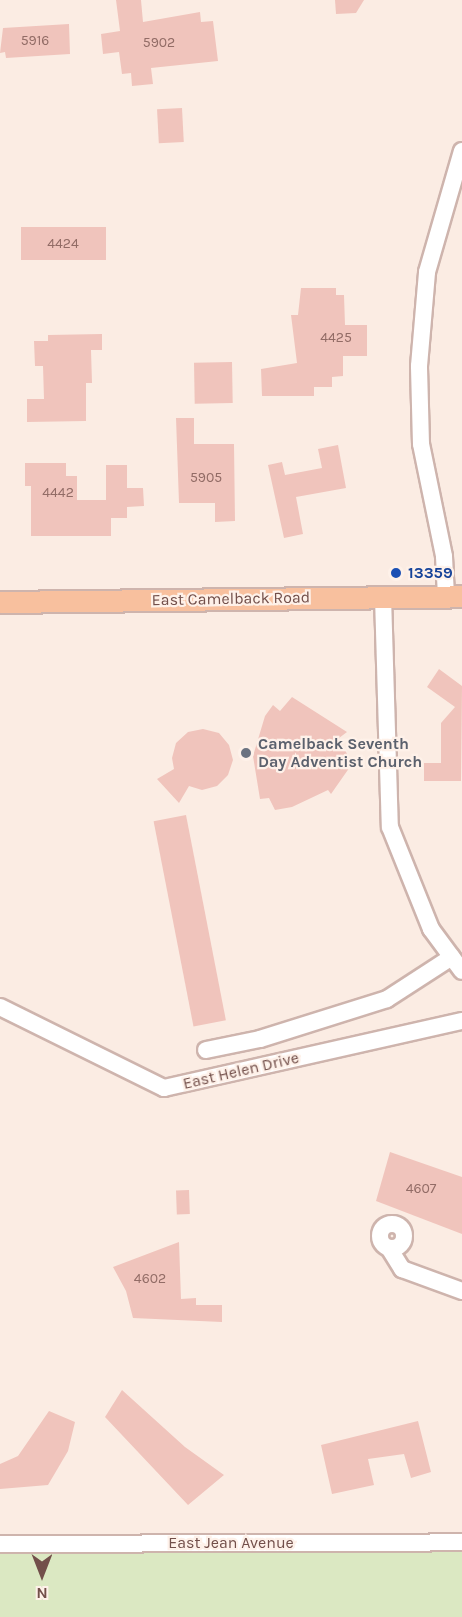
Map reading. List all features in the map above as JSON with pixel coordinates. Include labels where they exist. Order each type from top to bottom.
[{"type":"main road","name":"East Camelback Road","points":[[0,602],[454,596]]},
{"type":"street","points":[[454,596],[421,444],[419,366],[427,272],[462,150]]},
{"type":"street","points":[[206,1050],[260,1039],[387,999],[457,964],[431,929],[390,827],[383,597]]},
{"type":"street","name":"East Helen Drive","points":[[0,1007],[164,1089],[462,1021]]},
{"type":"street","points":[[389,1248],[402,1269],[462,1291]]},
{"type":"street","name":"East Jean Avenue","points":[[0,1544],[462,1542]]},
{"type":"green space","points":[[0,1546],[462,1546],[462,1617],[0,1617]]},
{"type":"building","points":[[116,0],[141,0],[143,22],[200,12],[201,22],[213,21],[218,61],[151,68],[153,84],[132,86],[131,73],[122,74],[119,52],[103,54],[101,34],[120,31]]},
{"type":"building","points":[[335,0],[364,0],[356,13],[336,14]]},
{"type":"building","points":[[69,24],[70,54],[6,58],[5,52],[0,53],[3,28]]},
{"type":"building","points":[[182,108],[184,142],[159,143],[157,109]]},
{"type":"building","points":[[21,227],[106,227],[106,260],[21,260]]},
{"type":"building","points":[[301,288],[336,288],[336,295],[344,295],[345,325],[367,325],[367,356],[343,356],[343,376],[332,377],[332,387],[314,387],[314,396],[262,396],[261,369],[297,363],[291,315],[298,315]]},
{"type":"building","points":[[102,334],[102,350],[91,350],[92,383],[86,383],[86,421],[27,422],[27,399],[44,399],[43,366],[35,366],[34,341],[48,341],[48,335]]},
{"type":"building","points":[[232,362],[233,403],[195,404],[194,363]]},
{"type":"building","points":[[176,418],[194,418],[194,444],[234,444],[235,521],[215,522],[215,503],[179,503]]},
{"type":"building","points":[[338,445],[346,488],[296,497],[303,534],[284,538],[268,465],[282,462],[285,475],[322,468],[318,449]]},
{"type":"building","points":[[25,463],[66,463],[66,476],[77,476],[77,500],[106,500],[106,465],[127,465],[127,488],[143,488],[144,506],[127,507],[127,518],[111,518],[111,536],[31,536],[31,486],[25,486]]},
{"type":"building","points":[[439,669],[462,686],[461,781],[424,781],[424,763],[441,763],[441,723],[455,707],[427,687]]},
{"type":"building","points":[[292,697],[347,732],[339,738],[352,764],[331,794],[328,790],[292,807],[275,810],[269,798],[260,799],[253,756],[265,716],[273,705],[280,711]]},
{"type":"building","points":[[203,729],[219,733],[229,745],[233,760],[228,775],[217,786],[202,790],[189,786],[179,803],[157,779],[174,769],[172,758],[176,743],[188,732]]},
{"type":"building","points":[[186,815],[226,1020],[193,1026],[154,821]]},
{"type":"building","points":[[390,1152],[462,1177],[462,1234],[376,1201]]},
{"type":"building","points":[[176,1190],[189,1190],[190,1214],[177,1214]]},
{"type":"building","points":[[179,1242],[181,1299],[196,1298],[196,1305],[222,1305],[222,1322],[133,1318],[126,1291],[113,1267]]},
{"type":"building","points":[[122,1390],[185,1447],[224,1475],[188,1505],[105,1417]]},
{"type":"building","points":[[49,1411],[75,1422],[68,1451],[48,1485],[0,1489],[0,1464],[18,1456]]},
{"type":"building","points":[[418,1421],[431,1472],[411,1478],[404,1454],[368,1459],[374,1485],[332,1494],[321,1445]]},
{"type":"place","name":"13359","points":[[396,573]]},
{"type":"place","name":"Camelback Seventh Day Adventist Church","points":[[246,753]]}]
